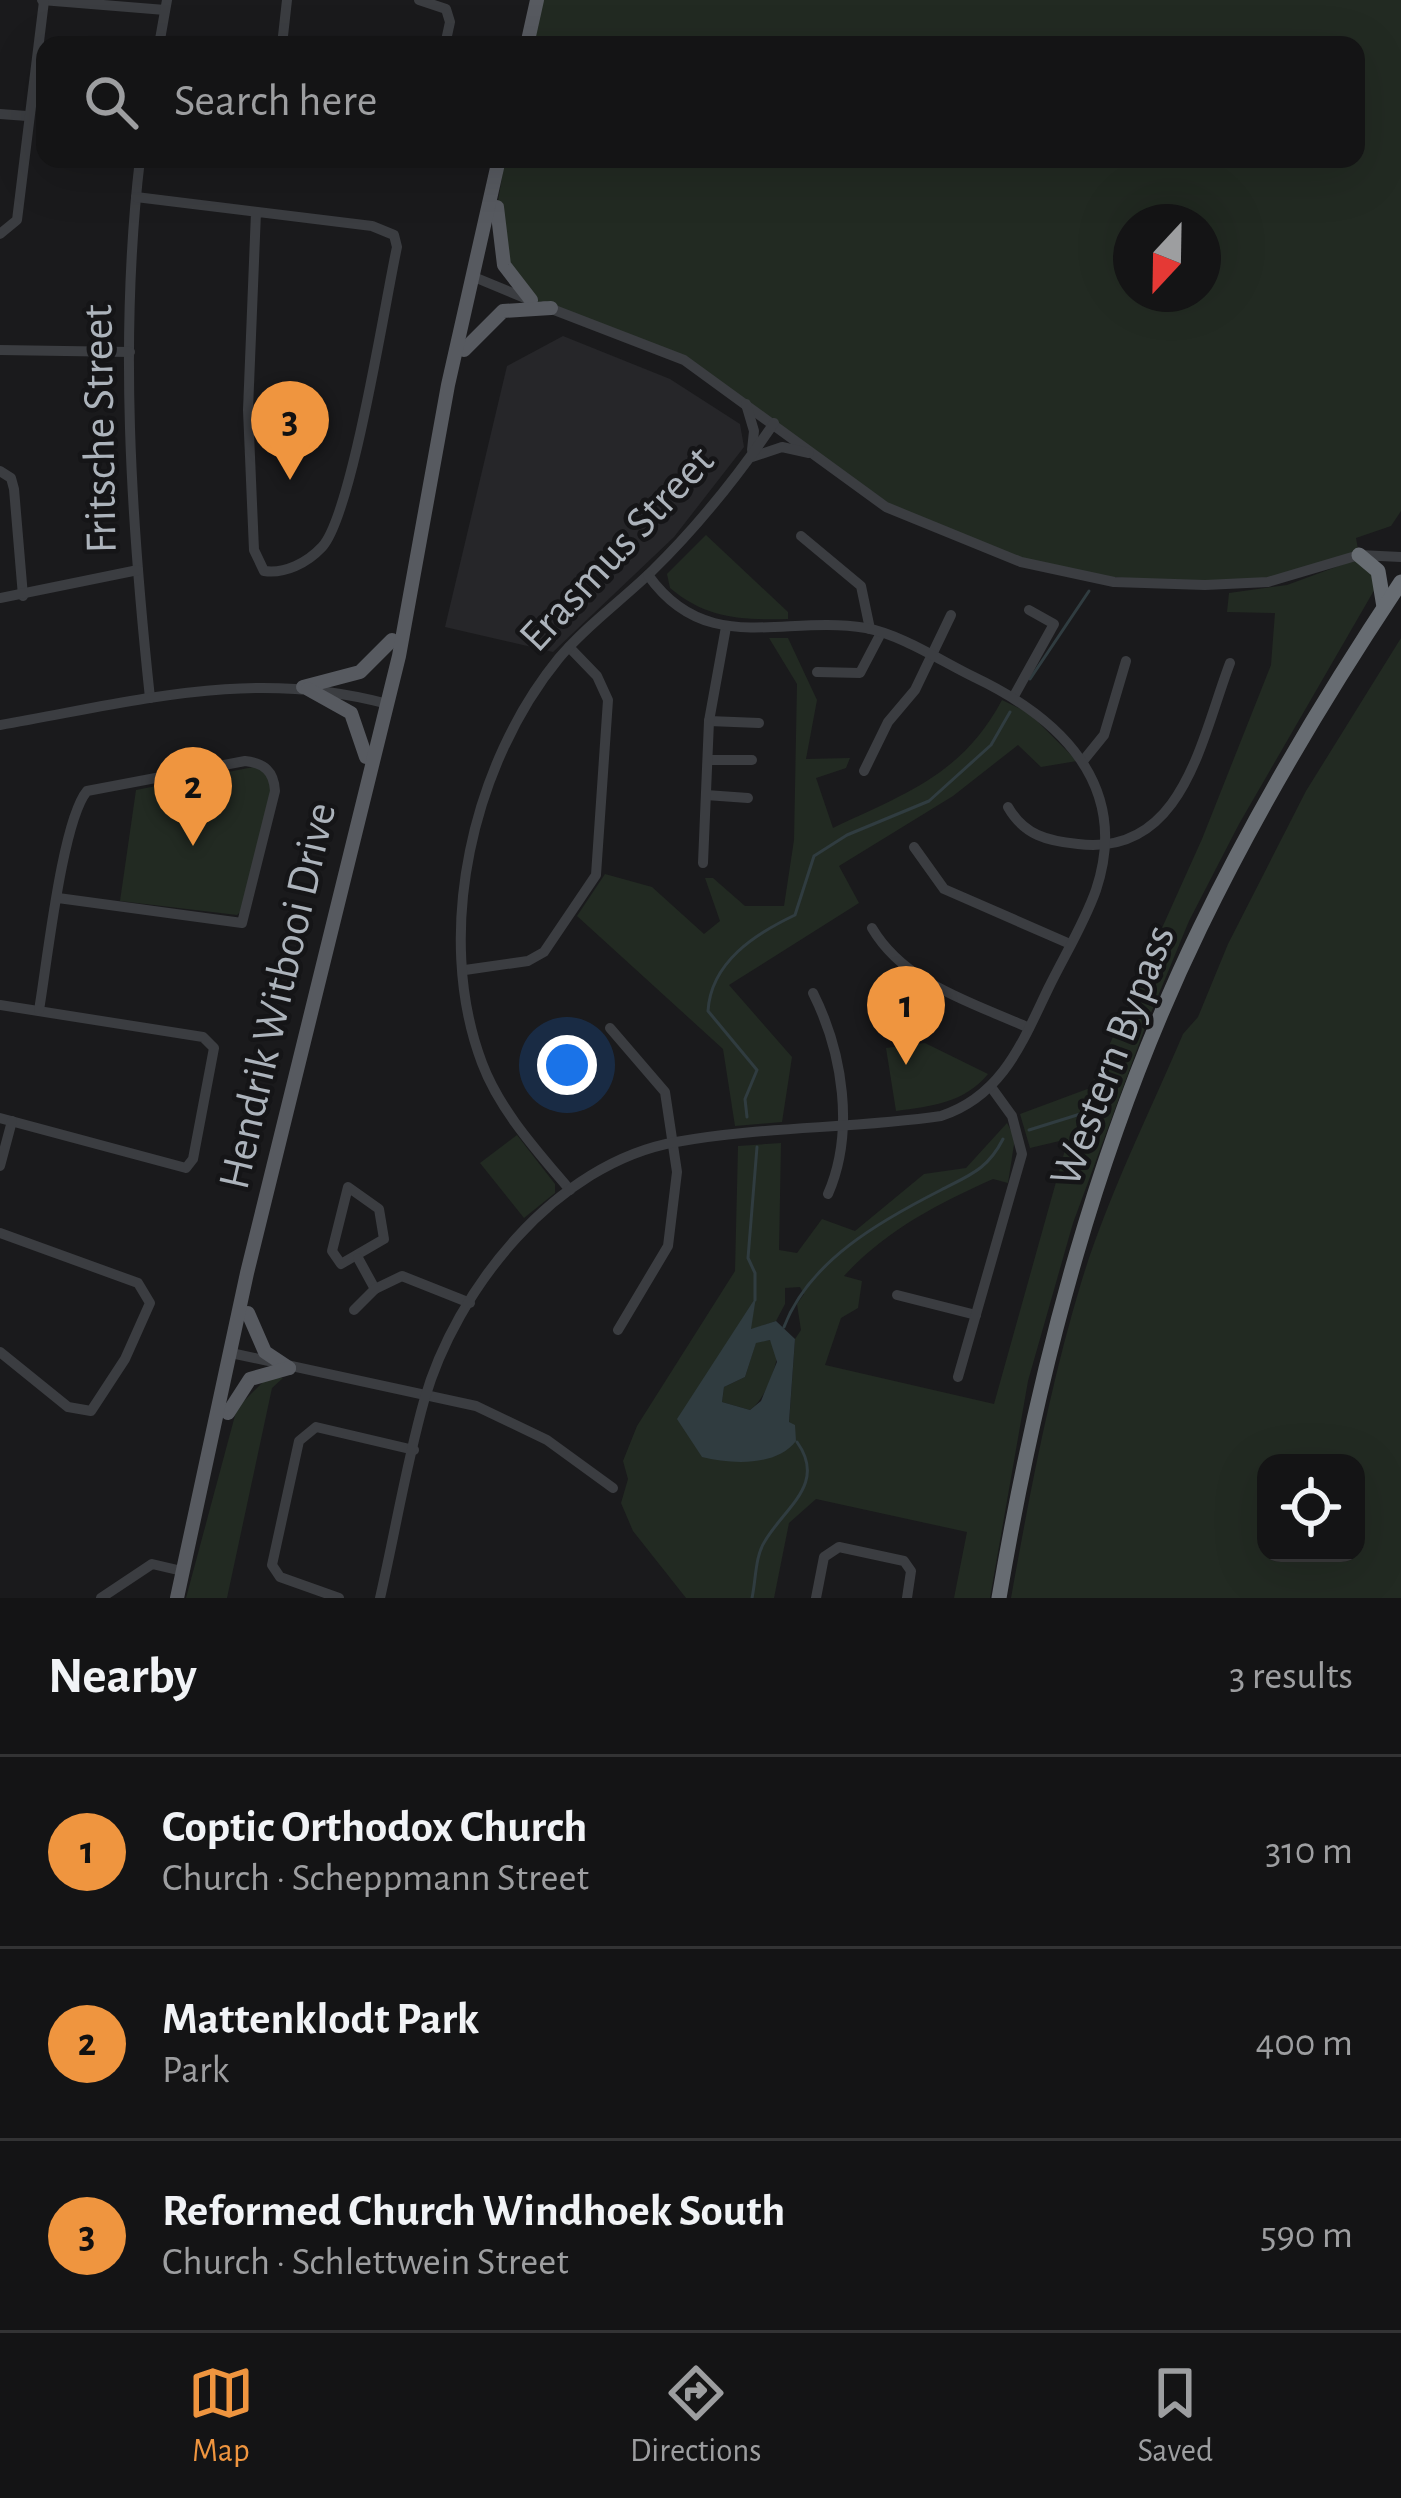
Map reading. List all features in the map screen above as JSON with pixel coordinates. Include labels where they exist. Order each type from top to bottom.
[{"type":"highway","points":[[1359,555],[1378,571],[1384,607]]},
{"type":"highway","name":"Western Bypass","points":[[999,1598],[1019,1479],[1054,1333],[1158,1024],[1251,828],[1401,582]]},
{"type":"main road","points":[[529,36],[537,0]]},
{"type":"main road","name":"Hendrik Witbooi Drive","points":[[448,402],[464,350],[500,168]]},
{"type":"main road","name":"Hendrik Witbooi Drive","points":[[190,1533],[228,1413],[258,1234],[384,703],[448,402],[497,207],[501,168]]},
{"type":"main road","points":[[497,207],[504,265],[531,300]]},
{"type":"main road","points":[[464,350],[503,311],[551,308]]},
{"type":"main road","name":"Hendrik Witbooi Drive","points":[[367,775],[366,757],[384,703],[392,640],[410,582]]},
{"type":"main road","points":[[303,687],[360,672],[392,640]]},
{"type":"main road","points":[[303,687],[346,706],[358,725],[366,757]]},
{"type":"main road","name":"Hendrik Witbooi Drive","points":[[177,1598],[248,1313],[258,1234]]},
{"type":"main road","points":[[248,1313],[265,1352],[290,1368]]},
{"type":"main road","points":[[228,1413],[250,1379],[290,1368]]},
{"type":"street","points":[[37,36],[41,0],[166,5],[160,36]]},
{"type":"street","points":[[283,36],[287,0]]},
{"type":"street","points":[[419,0],[446,9],[447,36]]},
{"type":"street","points":[[0,234],[17,220],[36,41]]},
{"type":"street","points":[[0,114],[27,116]]},
{"type":"street","name":"Fritsche Street","points":[[139,168],[130,352],[138,570],[150,698]]},
{"type":"street","points":[[136,197],[256,212],[387,229],[397,248],[344,499],[323,547],[278,573],[264,571],[254,550],[248,410],[256,212]]},
{"type":"street","points":[[478,278],[656,346],[745,401],[852,485],[920,525],[1068,575],[1114,582],[1250,584],[1359,555],[1401,557]]},
{"type":"street","points":[[0,350],[130,352]]},
{"type":"street","points":[[745,401],[754,430],[749,459],[782,447],[812,453]]},
{"type":"street","name":"Erasmus Street","points":[[571,1190],[490,1080],[472,1024],[465,970],[464,892],[475,822],[507,738],[569,647],[695,528],[774,423]]},
{"type":"street","points":[[0,471],[11,478],[14,489],[23,596]]},
{"type":"street","points":[[800,536],[861,586],[875,631],[860,673],[818,672]]},
{"type":"street","points":[[0,598],[138,570]]},
{"type":"street","points":[[380,1598],[425,1398],[470,1303],[516,1240],[571,1190],[622,1160],[675,1142],[941,1116],[992,1087],[1029,1028],[1096,887],[1104,846],[1099,806],[1083,761],[1045,716],[1014,696],[875,631],[726,628],[676,607],[648,575]]},
{"type":"street","points":[[1014,696],[1054,624],[1029,610]]},
{"type":"street","points":[[864,771],[951,615]]},
{"type":"street","points":[[703,863],[710,721],[726,628]]},
{"type":"street","points":[[465,970],[528,961],[544,952],[599,868],[608,700],[603,684],[569,647]]},
{"type":"street","points":[[1083,761],[1104,735],[1126,661]]},
{"type":"street","points":[[1008,807],[1032,834],[1104,846],[1148,832],[1174,805],[1230,662]]},
{"type":"street","points":[[0,725],[248,685],[303,687],[384,703]]},
{"type":"street","points":[[710,721],[759,723]]},
{"type":"street","points":[[708,760],[752,760]]},
{"type":"street","points":[[39,1010],[58,898],[78,805],[87,790],[245,761],[263,765],[272,775],[275,791],[242,923],[58,898]]},
{"type":"street","points":[[706,795],[748,798]]},
{"type":"street","points":[[914,847],[944,889],[1070,944]]},
{"type":"street","points":[[872,928],[884,950],[910,973],[1029,1028]]},
{"type":"street","points":[[813,993],[827,1025],[844,1125],[843,1153],[828,1194]]},
{"type":"street","points":[[0,1005],[211,1041],[213,1058],[193,1159],[186,1168],[6,1119],[0,1166]]},
{"type":"street","points":[[610,1028],[658,1081],[675,1142],[677,1197],[668,1246],[618,1330]]},
{"type":"street","points":[[958,1377],[1022,1154],[1012,1116],[992,1087]]},
{"type":"street","points":[[351,1187],[383,1218],[383,1243],[358,1258],[341,1264],[332,1255],[345,1191],[351,1187]]},
{"type":"street","points":[[0,1233],[138,1283],[150,1303],[125,1359],[92,1412],[68,1407],[0,1352]]},
{"type":"street","points":[[358,1258],[375,1288]]},
{"type":"street","points":[[353,1310],[375,1288],[407,1275],[470,1303]]},
{"type":"street","points":[[897,1295],[976,1315]]},
{"type":"street","points":[[236,1354],[425,1398],[447,1398],[514,1421],[613,1488]]},
{"type":"street","points":[[339,1598],[280,1577],[272,1565],[298,1442],[316,1427],[414,1450]]},
{"type":"street","points":[[816,1598],[824,1557],[838,1547],[910,1565],[907,1598]]},
{"type":"street","points":[[101,1598],[152,1564],[182,1571]]},
{"type":"shaded area","points":[[537,0],[1401,0],[1401,511],[1391,526],[1356,538],[1359,555],[1250,584],[1068,575],[920,525],[684,360],[531,300],[512,279],[497,207],[504,168],[1365,168],[1365,36],[529,36]]},
{"type":"shaded area","points":[[563,336],[670,379],[740,424],[744,447],[674,537],[553,652],[445,627],[507,366]]},
{"type":"shaded area","points":[[706,535],[788,612],[788,619],[725,616],[697,606],[670,588],[667,574]]},
{"type":"shaded area","points":[[1355,560],[1371,570],[1376,587],[1239,824],[1189,921],[1146,1025],[1073,1223],[1028,1381],[990,1598],[954,1598],[967,1532],[816,1499],[789,1523],[774,1598],[686,1598],[633,1531],[621,1503],[628,1479],[623,1461],[637,1426],[735,1271],[738,1146],[781,1143],[779,1250],[797,1253],[822,1219],[855,1231],[924,1174],[966,1168],[1007,1123],[1015,1138],[1008,1183],[993,1179],[932,1209],[894,1232],[844,1276],[862,1281],[858,1308],[841,1318],[825,1365],[994,1404],[1068,1139],[1030,1148],[1020,1114],[1090,1088],[1202,839],[1271,665],[1275,613],[1227,612],[1229,593],[1287,585]],"holes":[[[800,1287],[804,1294],[797,1304],[801,1330],[795,1339],[789,1423],[685,1412],[755,1301],[750,1330],[776,1321],[785,1304],[785,1288]]]},
{"type":"shaded area","points":[[769,638],[788,638],[817,700],[806,759],[850,758],[846,768],[816,778],[833,828],[908,792],[950,764],[969,747],[1002,700],[1029,713],[1077,761],[1041,767],[1018,745],[953,796],[839,866],[859,903],[729,985],[792,1057],[782,1122],[735,1126],[723,1049],[577,916],[605,874],[652,887],[704,934],[720,921],[705,878],[713,878],[745,906],[784,906],[794,840],[797,684]]},
{"type":"shaded area","points":[[1401,638],[1401,1598],[1011,1598],[1050,1400],[1091,1251],[1183,1034],[1198,1017],[1228,944],[1306,791]]},
{"type":"shaded area","points":[[263,765],[272,788],[245,907],[237,915],[120,901],[136,790]]},
{"type":"shaded area","points":[[925,1043],[988,1074],[958,1097],[896,1111],[886,1048]]},
{"type":"shaded area","points":[[517,1135],[555,1184],[555,1193],[524,1218],[480,1163]]},
{"type":"shaded area","points":[[756,1297],[751,1329],[776,1321],[795,1339],[789,1422],[795,1425],[796,1441],[765,1459],[739,1462],[702,1457],[677,1419]],"holes":[[[770,1340],[777,1362],[761,1401],[750,1410],[722,1402],[724,1387],[745,1377],[756,1343]]]},
{"type":"shaded area","points":[[770,1340],[777,1358],[760,1399],[750,1410],[722,1402],[724,1387],[745,1377],[756,1342]]},
{"type":"shaded area","points":[[269,1376],[283,1378],[272,1388],[227,1598],[186,1598],[237,1408]]},
{"type":"waterway","points":[[1030,679],[1089,591]]},
{"type":"waterway","points":[[747,1117],[745,1099],[757,1070],[708,1011],[726,964],[765,931],[795,915],[814,856],[847,835],[929,801],[991,745],[1010,712]]},
{"type":"waterway","points":[[1029,1130],[1090,1111]]},
{"type":"waterway","points":[[784,1327],[810,1282],[849,1245],[977,1170],[1003,1139]]},
{"type":"waterway","points":[[755,1300],[755,1273],[748,1258],[757,1147]]},
{"type":"waterway","points":[[752,1598],[762,1547],[805,1483],[805,1457],[797,1442]]},
{"type":"place","name":"Reformed Church Windhoek South","points":[[290,480]]},
{"type":"place","name":"Mattenklodt Park","points":[[193,846]]},
{"type":"place","name":"Coptic Orthodox Church","points":[[906,1065]]}]
